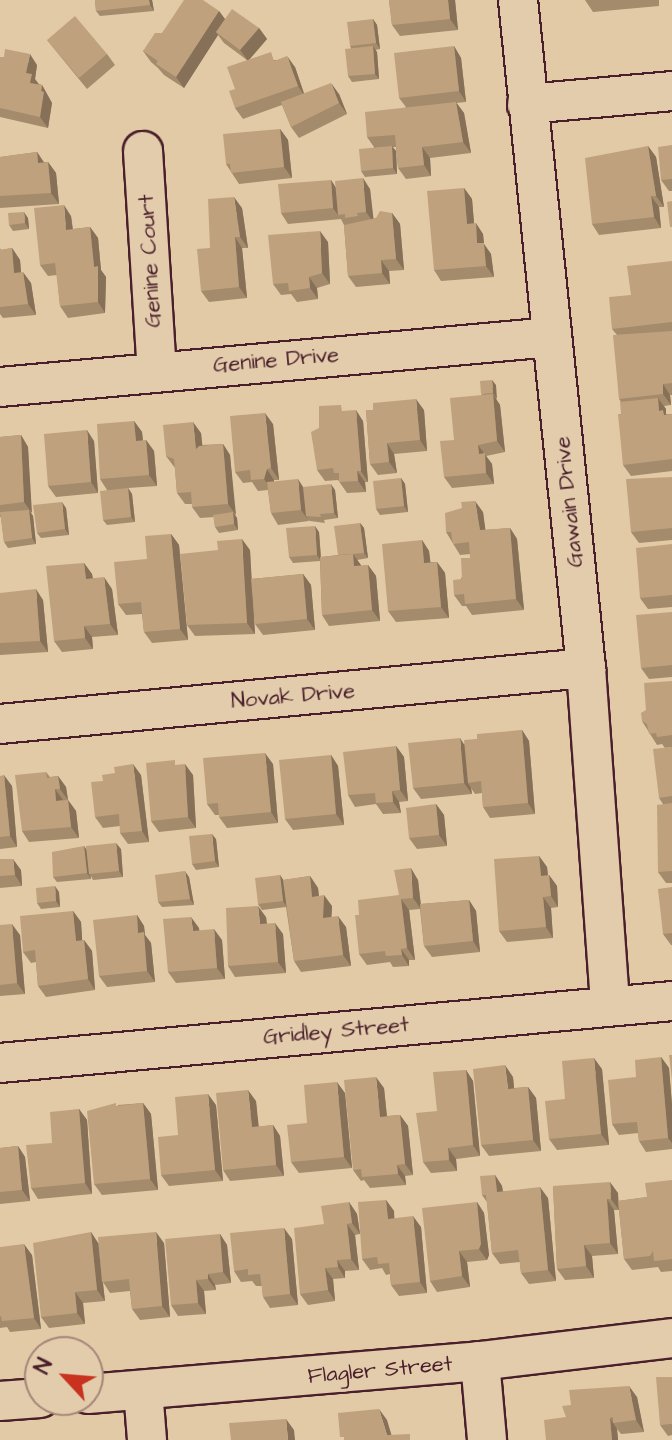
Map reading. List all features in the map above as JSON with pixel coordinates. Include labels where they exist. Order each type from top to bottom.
[{"type":"street","name":"Gawain Drive","points":[[518,0],[586,668],[610,1005]]},
{"type":"street","points":[[527,104],[672,91]]},
{"type":"street","name":"Genine Court","points":[[143,151],[157,371]]},
{"type":"street","name":"Genine Drive","points":[[0,387],[552,337]]},
{"type":"street","name":"Novak Drive","points":[[0,724],[586,668]]},
{"type":"street","name":"Gridley Street","points":[[0,1063],[672,1001]]},
{"type":"street","name":"Flagler Street","points":[[104,1393],[480,1361],[672,1338]]},
{"type":"street","points":[[480,1361],[487,1440]]},
{"type":"street","points":[[143,1390],[147,1440]]},
{"type":"street","points":[[0,1401],[24,1399]]},
{"type":"building","points":[[95,0],[149,0],[150,5],[96,11]]},
{"type":"building","points":[[184,0],[203,0],[219,11],[176,77],[143,51],[155,33],[162,33]]},
{"type":"building","points":[[389,0],[448,0],[450,19],[392,25]]},
{"type":"building","points":[[232,9],[259,28],[240,50],[216,32]]},
{"type":"building","points":[[75,16],[107,54],[79,78],[47,40]]},
{"type":"building","points":[[373,19],[376,43],[350,46],[347,22]]},
{"type":"building","points":[[373,46],[375,74],[348,76],[345,49]]},
{"type":"building","points":[[454,46],[459,91],[399,98],[394,53]]},
{"type":"building","points":[[5,49],[30,54],[26,73],[32,74],[30,83],[42,85],[41,91],[44,92],[40,117],[0,108],[0,57],[4,57]]},
{"type":"building","points":[[271,52],[274,61],[287,56],[298,86],[235,108],[229,91],[235,89],[227,67]]},
{"type":"building","points":[[331,83],[339,103],[291,127],[281,102]]},
{"type":"building","points":[[456,102],[463,142],[422,147],[424,165],[398,168],[395,135],[367,137],[365,112]]},
{"type":"building","points":[[280,129],[284,167],[231,173],[230,164],[226,164],[223,134]]},
{"type":"building","points":[[672,145],[672,179],[661,180],[658,147]]},
{"type":"building","points":[[392,146],[393,168],[361,171],[359,149]]},
{"type":"building","points":[[648,146],[656,196],[651,196],[654,217],[592,224],[585,158]]},
{"type":"building","points":[[37,152],[38,163],[48,162],[51,193],[0,196],[0,157]]},
{"type":"building","points":[[363,178],[366,212],[345,218],[345,214],[338,215],[335,181]]},
{"type":"building","points":[[331,180],[333,208],[281,213],[278,184]]},
{"type":"building","points":[[464,188],[467,224],[476,223],[477,243],[484,243],[486,266],[434,270],[427,191]]},
{"type":"building","points":[[234,197],[240,237],[235,237],[239,287],[201,291],[197,249],[210,248],[208,199]]},
{"type":"building","points":[[672,201],[672,227],[670,227],[667,202]]},
{"type":"building","points":[[64,205],[66,230],[90,227],[94,267],[98,266],[98,302],[60,306],[55,263],[40,265],[34,208]]},
{"type":"building","points":[[380,211],[392,213],[396,259],[381,260],[382,273],[348,276],[344,225],[376,218]]},
{"type":"building","points":[[24,212],[25,223],[9,225],[8,213]]},
{"type":"building","points":[[320,231],[322,273],[309,277],[310,288],[289,291],[288,283],[273,284],[268,235]]},
{"type":"building","points":[[12,248],[14,273],[23,272],[28,304],[0,307],[0,250]]},
{"type":"building","points":[[672,261],[672,322],[612,329],[609,297],[631,295],[627,266]]},
{"type":"building","points":[[672,331],[672,383],[663,384],[663,394],[619,399],[613,335]]},
{"type":"building","points":[[492,380],[493,393],[481,394],[480,381]]},
{"type":"building","points":[[493,394],[497,441],[478,445],[479,454],[485,453],[486,473],[444,477],[440,441],[454,440],[450,398]]},
{"type":"building","points":[[658,398],[659,411],[663,410],[664,415],[672,414],[672,459],[623,465],[618,414],[621,414],[620,402]]},
{"type":"building","points":[[416,399],[420,440],[387,443],[389,462],[370,464],[366,410],[373,410],[373,403]]},
{"type":"building","points":[[341,405],[342,411],[356,410],[361,471],[357,471],[358,481],[339,482],[339,473],[334,473],[333,468],[317,470],[311,432],[319,428],[319,406]]},
{"type":"building","points":[[265,413],[271,468],[267,469],[264,479],[251,480],[250,470],[235,472],[230,416]]},
{"type":"building","points":[[134,421],[136,441],[146,440],[149,475],[100,479],[97,424]]},
{"type":"building","points":[[193,422],[196,449],[199,446],[223,444],[228,504],[192,507],[191,492],[177,493],[174,459],[166,456],[163,425]]},
{"type":"building","points":[[87,430],[91,482],[48,486],[44,434]]},
{"type":"building","points":[[21,435],[24,502],[0,505],[0,437]]},
{"type":"building","points":[[672,477],[672,528],[631,532],[626,479]]},
{"type":"building","points":[[401,478],[404,506],[376,509],[373,481]]},
{"type":"building","points":[[298,479],[301,510],[271,513],[267,482]]},
{"type":"building","points":[[331,484],[334,513],[320,514],[321,517],[306,516],[303,487]]},
{"type":"building","points":[[128,488],[131,517],[103,520],[100,491]]},
{"type":"building","points":[[475,501],[480,530],[510,528],[516,599],[465,604],[464,594],[454,595],[453,580],[462,579],[461,558],[470,558],[469,542],[453,544],[451,532],[446,532],[445,513],[462,508],[461,502]]},
{"type":"building","points":[[62,502],[65,529],[37,533],[33,505]]},
{"type":"building","points":[[29,510],[32,538],[4,542],[0,512]]},
{"type":"building","points":[[233,512],[234,524],[215,527],[213,515]]},
{"type":"building","points":[[360,523],[364,553],[338,555],[334,526]]},
{"type":"building","points":[[315,526],[317,555],[289,557],[286,528]]},
{"type":"building","points":[[171,534],[180,629],[144,632],[141,602],[118,604],[114,562],[147,559],[145,536]]},
{"type":"building","points":[[242,539],[247,623],[187,625],[180,554],[218,550],[217,541]]},
{"type":"building","points":[[422,540],[424,563],[437,562],[441,607],[388,611],[382,544]]},
{"type":"building","points":[[672,544],[672,595],[640,598],[636,548]]},
{"type":"building","points":[[353,554],[354,566],[368,565],[372,610],[322,615],[320,557]]},
{"type":"building","points":[[84,563],[86,579],[104,577],[110,624],[84,626],[85,638],[54,641],[46,566]]},
{"type":"building","points":[[303,574],[307,619],[255,624],[251,579]]},
{"type":"building","points":[[36,589],[40,641],[0,643],[0,593]]},
{"type":"building","points":[[672,612],[672,665],[641,668],[636,615]]},
{"type":"building","points":[[672,681],[672,735],[657,737],[656,733],[649,734],[647,724],[642,721],[641,713],[646,710],[644,683]]},
{"type":"building","points":[[522,730],[528,803],[483,807],[481,781],[468,783],[464,740],[477,739],[477,734]]},
{"type":"building","points":[[460,738],[464,783],[413,788],[408,743]]},
{"type":"building","points":[[396,746],[400,790],[392,791],[393,802],[376,803],[375,793],[348,795],[343,752]]},
{"type":"building","points":[[672,747],[672,796],[659,798],[653,749]]},
{"type":"building","points":[[265,753],[271,812],[219,817],[218,803],[207,804],[203,758]]},
{"type":"building","points":[[331,755],[336,814],[285,819],[279,760]]},
{"type":"building","points":[[175,760],[175,765],[185,764],[188,817],[151,821],[146,763]]},
{"type":"building","points":[[133,764],[142,831],[120,833],[119,814],[95,817],[91,782],[103,781],[102,775],[115,773],[114,767]]},
{"type":"building","points":[[46,772],[47,778],[58,776],[60,789],[55,789],[56,801],[68,800],[71,827],[22,831],[15,775]]},
{"type":"building","points":[[4,775],[10,836],[0,837],[0,776]]},
{"type":"building","points":[[672,803],[672,871],[658,872],[657,805]]},
{"type":"building","points":[[436,804],[439,835],[409,838],[406,808]]},
{"type":"building","points":[[212,834],[215,861],[192,864],[189,836]]},
{"type":"building","points":[[116,843],[119,871],[89,874],[86,846]]},
{"type":"building","points":[[84,846],[87,873],[53,877],[52,852]]},
{"type":"building","points":[[539,856],[541,876],[549,875],[551,896],[543,897],[546,927],[499,931],[494,859]]},
{"type":"building","points":[[0,859],[13,859],[15,875],[0,876]]},
{"type":"building","points":[[411,868],[413,898],[401,899],[407,948],[401,949],[402,955],[386,956],[385,951],[359,954],[355,915],[359,915],[358,900],[399,895],[394,870]]},
{"type":"building","points":[[185,871],[190,899],[158,902],[155,875]]},
{"type":"building","points":[[280,875],[283,901],[258,904],[255,878]]},
{"type":"building","points":[[310,876],[312,897],[324,895],[323,918],[338,916],[343,955],[294,961],[283,880]]},
{"type":"building","points":[[55,886],[56,901],[37,903],[36,888]]},
{"type":"building","points":[[672,887],[672,933],[663,934],[658,889]]},
{"type":"building","points":[[469,900],[473,941],[424,946],[420,904]]},
{"type":"building","points":[[258,906],[260,924],[275,923],[278,962],[228,966],[226,908]]},
{"type":"building","points":[[73,911],[76,941],[84,940],[88,979],[38,986],[35,950],[23,952],[20,916]]},
{"type":"building","points":[[137,915],[138,933],[144,932],[147,971],[99,976],[93,920]]},
{"type":"building","points":[[191,917],[193,931],[214,929],[217,968],[168,972],[163,919]]},
{"type":"building","points":[[12,924],[17,983],[0,985],[0,925]]},
{"type":"building","points":[[661,1057],[668,1138],[639,1141],[637,1122],[612,1124],[608,1080],[636,1077],[635,1060]]},
{"type":"building","points":[[594,1058],[601,1134],[549,1139],[545,1101],[565,1099],[562,1061]]},
{"type":"building","points":[[505,1065],[508,1089],[528,1087],[533,1140],[481,1145],[473,1069]]},
{"type":"building","points":[[466,1070],[473,1145],[448,1148],[449,1160],[423,1162],[416,1113],[437,1111],[433,1072]]},
{"type":"building","points":[[376,1077],[380,1117],[400,1115],[405,1164],[397,1165],[398,1174],[362,1177],[361,1169],[353,1170],[344,1080]]},
{"type":"building","points":[[337,1082],[344,1157],[291,1162],[287,1125],[307,1123],[304,1085]]},
{"type":"building","points":[[248,1090],[252,1127],[273,1125],[276,1165],[223,1170],[216,1093]]},
{"type":"building","points":[[208,1094],[215,1170],[161,1175],[158,1137],[178,1135],[175,1097]]},
{"type":"building","points":[[116,1103],[116,1106],[143,1103],[150,1179],[94,1184],[87,1111]]},
{"type":"building","points":[[79,1109],[85,1183],[31,1188],[26,1145],[52,1143],[50,1112]]},
{"type":"building","points":[[18,1146],[22,1190],[0,1192],[0,1148]]},
{"type":"building","points":[[495,1175],[497,1192],[540,1187],[548,1270],[521,1273],[518,1250],[492,1253],[486,1195],[482,1195],[480,1176]]},
{"type":"building","points":[[672,1180],[672,1259],[654,1261],[653,1251],[650,1256],[624,1259],[618,1201],[647,1197],[645,1183]]},
{"type":"building","points":[[610,1182],[611,1199],[607,1199],[610,1243],[584,1245],[586,1266],[557,1269],[553,1186]]},
{"type":"building","points":[[386,1200],[388,1219],[413,1216],[420,1282],[391,1285],[389,1263],[378,1264],[377,1257],[362,1259],[358,1202]]},
{"type":"building","points":[[349,1202],[352,1223],[347,1224],[351,1259],[337,1260],[338,1267],[325,1268],[328,1290],[300,1294],[294,1228],[324,1224],[321,1206]]},
{"type":"building","points":[[477,1202],[479,1249],[459,1251],[462,1276],[430,1281],[422,1208]]},
{"type":"building","points":[[284,1228],[290,1294],[263,1297],[260,1274],[248,1275],[248,1269],[234,1271],[230,1233]]},
{"type":"building","points":[[91,1232],[97,1290],[75,1292],[77,1313],[41,1317],[33,1243]]},
{"type":"building","points":[[156,1232],[162,1306],[132,1309],[129,1279],[102,1282],[98,1237]]},
{"type":"building","points":[[220,1234],[223,1272],[208,1274],[208,1279],[196,1280],[198,1303],[171,1305],[165,1239]]},
{"type":"building","points":[[24,1244],[34,1318],[2,1321],[0,1247]]},
{"type":"building","points":[[656,1377],[672,1377],[672,1424],[660,1425]]},
{"type":"building","points":[[629,1386],[636,1420],[613,1423],[613,1417],[610,1418],[612,1440],[546,1440],[544,1420],[566,1417],[562,1406],[571,1405],[569,1390]]},
{"type":"building","points":[[379,1409],[387,1435],[410,1434],[410,1440],[344,1440],[340,1437],[338,1413]]},
{"type":"building","points":[[286,1419],[288,1440],[231,1440],[229,1423]]}]
